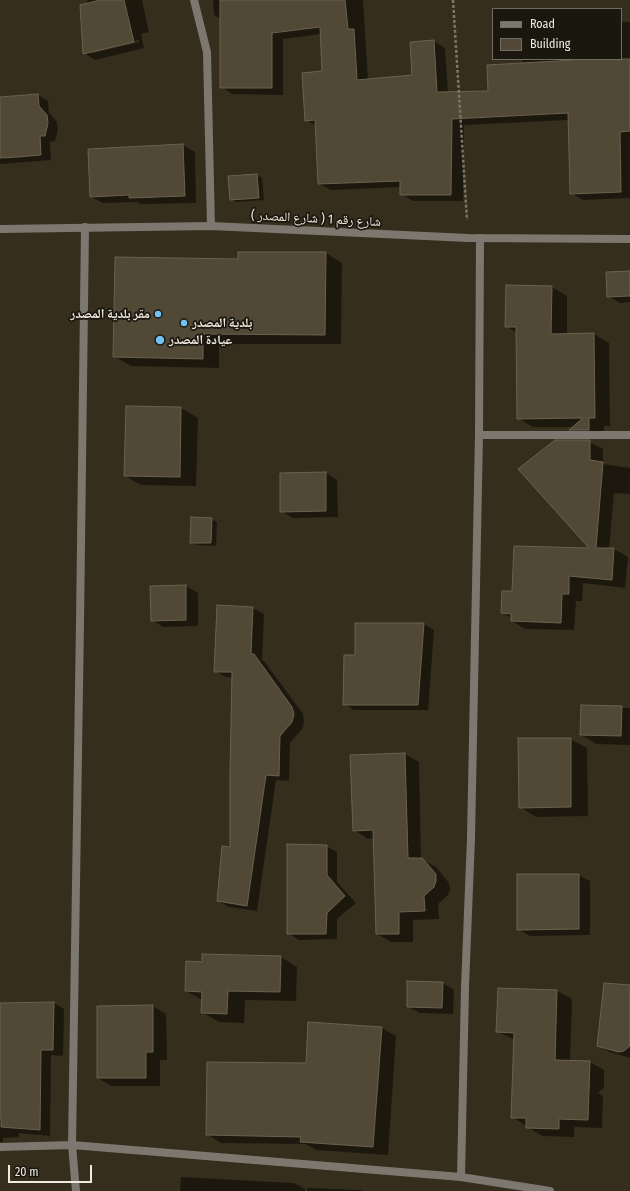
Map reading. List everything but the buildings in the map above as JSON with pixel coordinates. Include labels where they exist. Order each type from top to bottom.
[{"type":"street","points":[[194,0],[207,52],[211,226]]},
{"type":"street","name":"شارع رقم 1 ( شارع المصدر )","points":[[0,229],[211,226],[468,238],[630,239]]},
{"type":"street","points":[[76,1191],[72,1145],[85,228]]},
{"type":"street","points":[[461,1177],[465,987],[471,838],[479,435],[480,238]]},
{"type":"street","points":[[479,435],[630,435]]},
{"type":"street","points":[[0,1147],[72,1145],[461,1177],[550,1191]]},
{"type":"path","points":[[453,0],[468,238]]},
{"type":"place","name":"مقر بلدية المصدر","points":[[158,314]]},
{"type":"place","name":"بلدية المصدر","points":[[184,323]]},
{"type":"place","name":"عيادة المصدر","points":[[160,340]]}]
